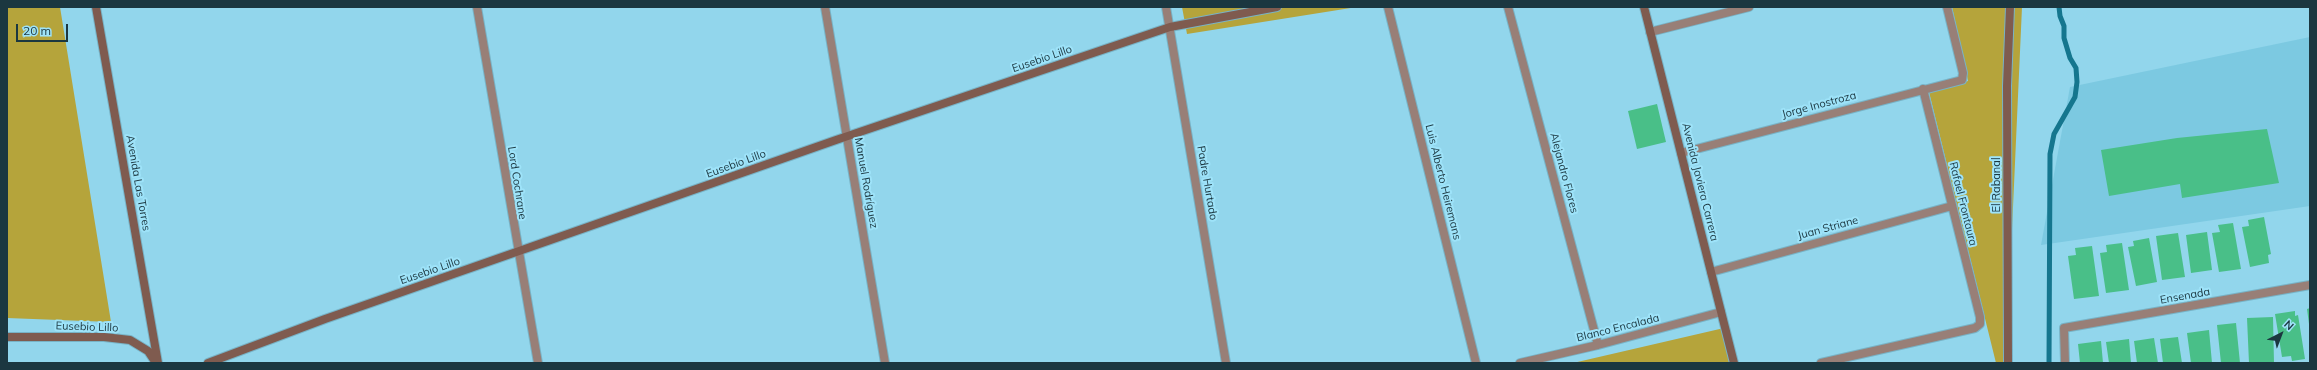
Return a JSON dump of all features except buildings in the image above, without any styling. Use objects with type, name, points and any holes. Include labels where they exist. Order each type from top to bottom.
[{"type":"street","name":"Avenida Las Torres","points":[[96,7],[157,363]]},
{"type":"street","name":"Lord Cochrane","points":[[477,7],[538,363]]},
{"type":"street","name":"Manuel Rodríguez","points":[[825,7],[885,363]]},
{"type":"street","name":"Padre Hurtado","points":[[1166,7],[1226,363]]},
{"type":"street","name":"Eusebio Lillo","points":[[208,363],[325,319],[847,136],[1170,26],[1277,7]]},
{"type":"street","name":"Luis Alberto Heiremans","points":[[1388,7],[1476,363]]},
{"type":"street","name":"Alejandro Flores","points":[[1508,7],[1598,345]]},
{"type":"street","name":"Avenida Javiera Carrera","points":[[1644,7],[1734,363]]},
{"type":"street","points":[[1650,32],[1749,7]]},
{"type":"street","name":"Jorge Inostroza","points":[[1681,153],[1962,80],[1963,73],[1947,7]]},
{"type":"street","name":"El Rabanal","points":[[2008,363],[2007,86],[2010,7]]},
{"type":"street","name":"Rafael Frontaura","points":[[1821,363],[1975,328],[1980,324],[1980,317],[1923,89]]},
{"type":"street","name":"Juan Striane","points":[[1711,272],[1952,206]]},
{"type":"street","name":"Ensenada","points":[[2065,363],[2064,328],[2310,284]]},
{"type":"street","name":"Blanco Encalada","points":[[1520,363],[1598,345],[1721,312]]},
{"type":"street","name":"Eusebio Lillo","points":[[7,337],[104,337],[130,340],[148,351],[157,363]]},
{"type":"shaded area","points":[[7,7],[60,7],[111,322],[7,318]]},
{"type":"shaded area","points":[[1182,7],[1357,7],[1187,34]]},
{"type":"shaded area","points":[[1952,7],[2022,7],[2006,363],[1996,363],[1929,92],[1968,81]]},
{"type":"shaded area","points":[[2310,37],[2310,206],[2041,245],[2070,87]]},
{"type":"shaded area","points":[[1724,328],[1731,363],[1573,363]]},
{"type":"waterway","points":[[2049,363],[2050,154],[2054,134],[2075,97],[2077,82],[2076,68],[2070,58],[2064,38],[2064,26],[2060,16],[2059,7]]}]
